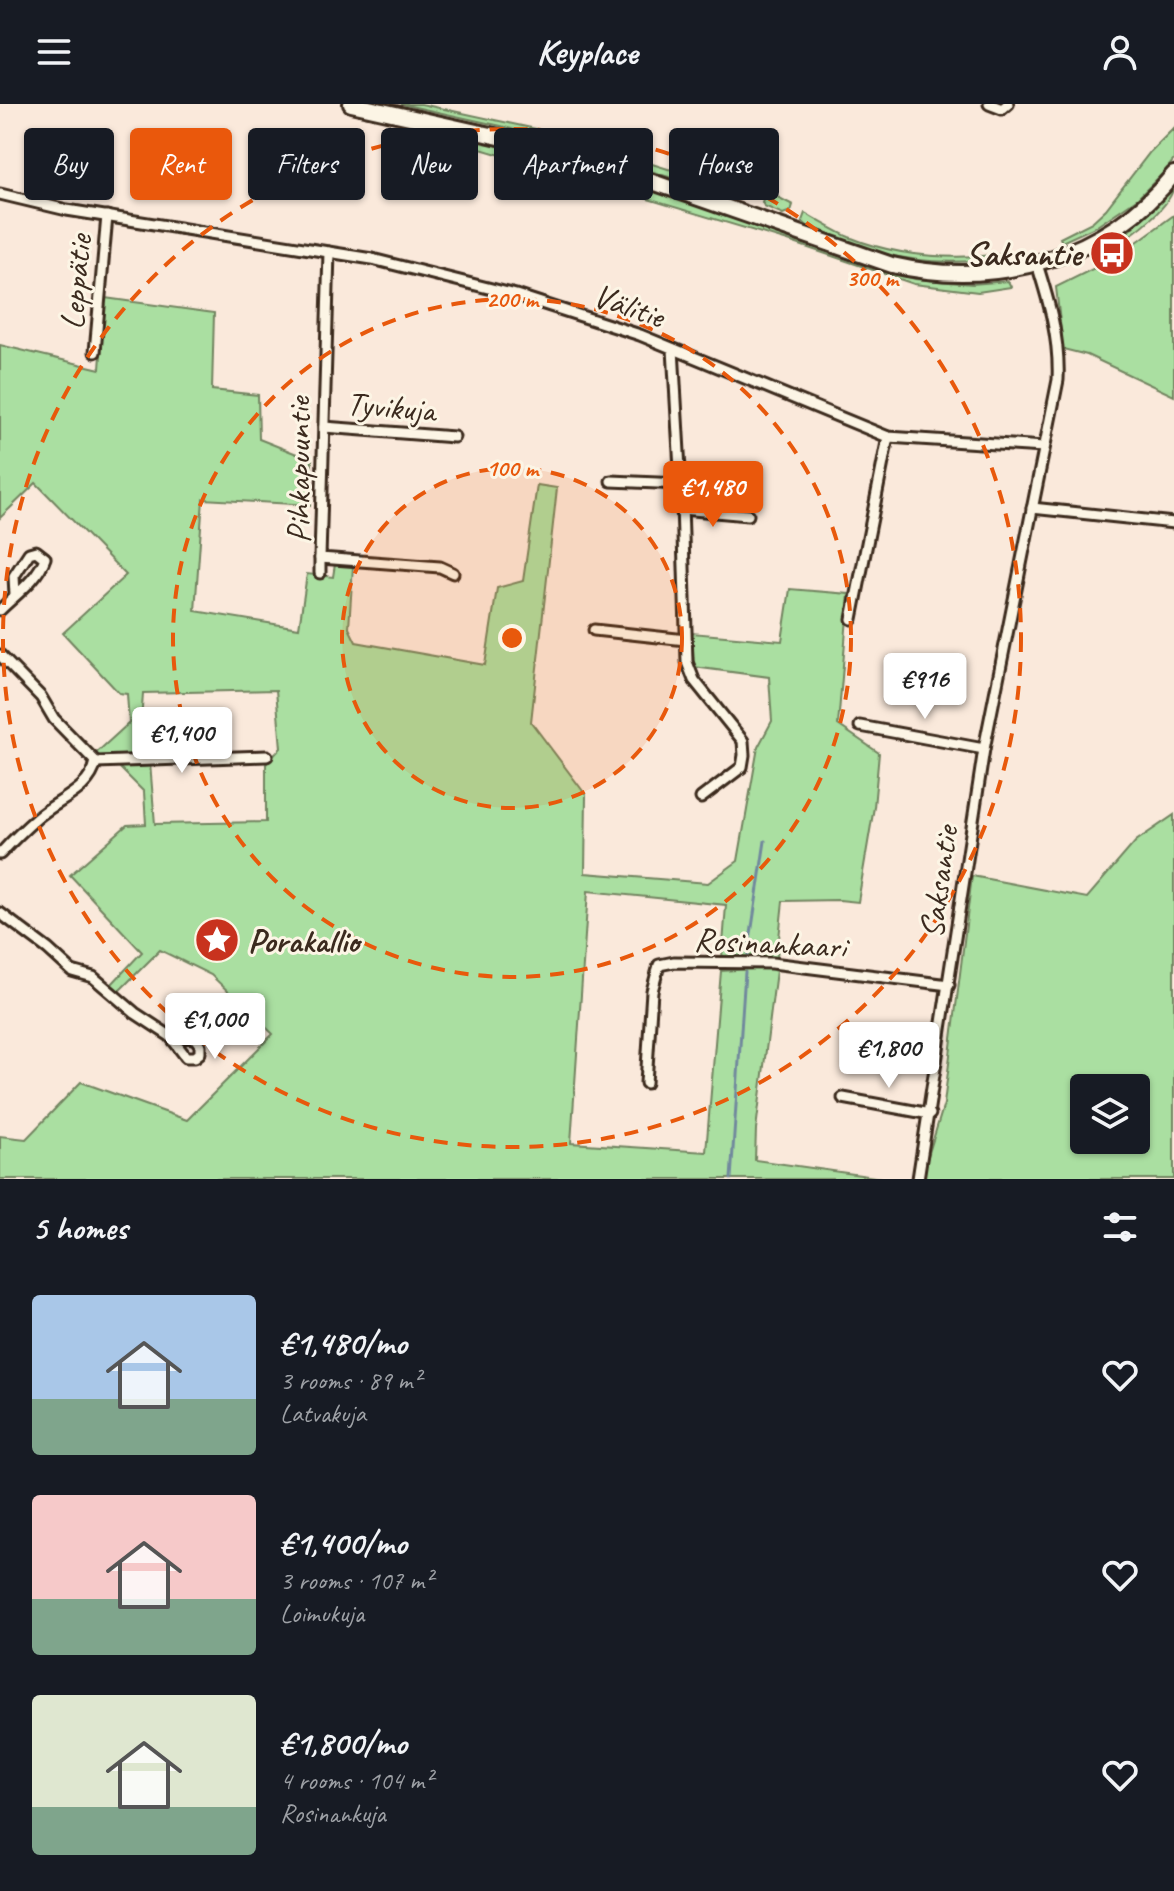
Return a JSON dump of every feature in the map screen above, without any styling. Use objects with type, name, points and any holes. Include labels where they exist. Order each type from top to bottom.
[{"type":"main road","points":[[351,104],[586,159],[892,265],[919,271],[966,274],[1012,270],[1078,249],[1138,212],[1174,174]]},
{"type":"street","points":[[989,104],[1005,106]]},
{"type":"street","name":"Välitie","points":[[0,194],[107,216],[372,259],[516,295],[640,335],[888,437],[1044,447]]},
{"type":"street","name":"Leppätie","points":[[95,352],[107,216]]},
{"type":"street","name":"Pihkapuuntie","points":[[329,252],[320,558],[440,567],[453,573]]},
{"type":"street","name":"Saksantie","points":[[918,1179],[984,749],[1058,380],[1059,355],[1037,264]]},
{"type":"street","points":[[673,349],[687,662],[694,680],[743,741],[744,755],[742,767],[701,798]]},
{"type":"street","name":"Tyvikuja","points":[[324,427],[454,437]]},
{"type":"street","points":[[852,619],[888,437]]},
{"type":"street","points":[[611,481],[681,484]]},
{"type":"street","points":[[1032,508],[1174,523]]},
{"type":"street","points":[[682,509],[748,515]]},
{"type":"street","points":[[0,610],[15,595],[41,569],[45,558],[36,551],[29,553],[14,576],[15,595]]},
{"type":"street","points":[[320,558],[320,573]]},
{"type":"street","points":[[594,630],[686,640]]},
{"type":"street","points":[[0,655],[41,697],[54,719],[96,762],[267,756]]},
{"type":"street","points":[[860,726],[984,749]]},
{"type":"street","points":[[0,854],[39,815],[69,798],[94,772],[96,762]]},
{"type":"street","points":[[0,913],[72,971],[93,977],[135,1013],[170,1036]]},
{"type":"street","name":"Rosinankaari","points":[[646,1083],[652,991],[659,965],[674,962],[772,963],[949,985]]},
{"type":"street","points":[[843,1098],[930,1114]]},
{"type":"green space","points":[[401,104],[421,104],[532,128],[501,126]]},
{"type":"green space","points":[[1174,128],[1174,160],[1165,171],[1138,198],[1097,226],[1062,242],[1060,238],[1092,222],[1106,209],[1150,152]]},
{"type":"green space","points":[[478,137],[494,141],[494,153],[478,148]]},
{"type":"green space","points":[[653,164],[669,169],[669,177],[653,172]]},
{"type":"green space","points":[[1174,185],[1160,210],[1142,227],[1116,244]]},
{"type":"green space","points":[[653,189],[669,195],[669,200],[683,200],[865,265],[915,279],[972,284],[1008,281],[1011,287],[978,292],[914,284],[788,241],[651,200]]},
{"type":"green space","points":[[779,198],[793,205],[791,211],[783,214],[764,206],[762,202]]},
{"type":"green space","points":[[805,213],[849,237],[887,249],[945,257],[1004,254],[1005,258],[945,262],[885,254],[807,226],[802,221]]},
{"type":"green space","points":[[1174,215],[1174,396],[1087,355],[1063,349],[1056,287],[1115,258]]},
{"type":"green space","points":[[105,298],[214,313],[212,390],[258,395],[259,439],[312,460],[310,505],[203,499],[195,611],[299,628],[307,574],[333,577],[335,564],[353,566],[349,628],[356,642],[485,665],[497,588],[523,581],[537,485],[557,488],[531,722],[586,795],[585,873],[708,883],[738,861],[758,747],[772,721],[769,677],[694,667],[692,633],[782,641],[790,589],[849,594],[838,725],[879,753],[874,807],[858,902],[783,901],[777,957],[722,958],[726,905],[588,891],[571,1143],[706,1152],[721,971],[767,968],[776,971],[756,1129],[755,1160],[889,1179],[0,1179],[0,1136],[26,1139],[81,1082],[187,1120],[273,1034],[211,975],[160,950],[117,993],[110,986],[142,952],[70,875],[127,825],[146,824],[144,792],[117,765],[150,763],[155,824],[266,822],[266,764],[281,748],[276,690],[143,693],[139,756],[98,759],[94,755],[129,723],[127,694],[119,693],[63,633],[126,575],[36,483],[0,518],[0,345],[100,369]]},
{"type":"green space","points":[[1174,815],[1174,1179],[921,1179],[944,1104],[972,876],[1087,898],[1136,841]]},
{"type":"waterway","points":[[748,954],[765,841]]},
{"type":"waterway","points":[[731,1179],[745,972]]},
{"type":"place","name":"Saksantie","points":[[1112,253]]},
{"type":"place","name":"Porakallio","points":[[217,940]]}]
